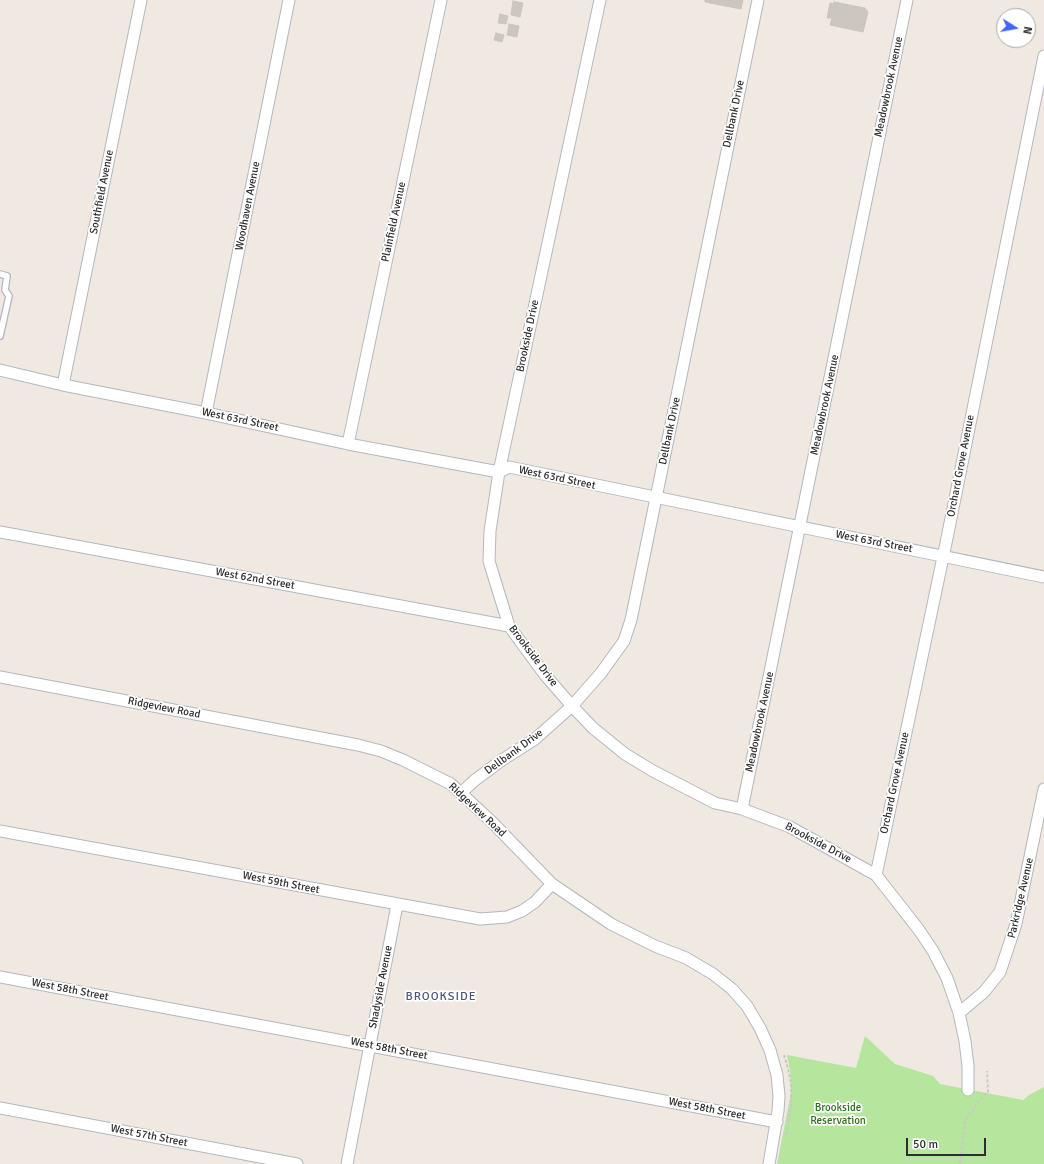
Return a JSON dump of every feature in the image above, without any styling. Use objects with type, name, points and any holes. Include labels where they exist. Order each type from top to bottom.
[{"type":"street","name":"Southfield Avenue","points":[[63,385],[141,0]]},
{"type":"street","name":"Woodhaven Avenue","points":[[206,413],[290,0]]},
{"type":"street","name":"Plainfield Avenue","points":[[348,444],[441,0]]},
{"type":"street","name":"Brookside Drive","points":[[600,0],[499,472],[490,531],[489,561],[509,626],[545,675],[572,706],[593,728],[626,754],[653,772],[714,802],[742,809],[790,827],[876,875],[919,930],[933,951],[947,978],[959,1013],[966,1041],[968,1090]]},
{"type":"street","name":"Dellbank Drive","points":[[461,793],[475,780],[502,760],[535,739],[572,706],[614,657],[624,641],[631,620],[758,0]]},
{"type":"street","name":"Meadowbrook Avenue","points":[[742,809],[907,0]]},
{"type":"street","name":"Orchard Grove Avenue","points":[[876,875],[943,556],[1044,56]]},
{"type":"street","name":"West 63rd Street","points":[[0,370],[63,385],[206,413],[348,444],[499,472],[508,467],[799,528],[1044,577]]},
{"type":"street","name":"West 62nd Street","points":[[0,532],[509,626]]},
{"type":"street","name":"Ridgeview Road","points":[[0,677],[369,748],[403,760],[451,784],[552,884],[612,924],[655,946],[686,958],[712,974],[732,989],[750,1012],[760,1028],[770,1050],[777,1075],[779,1096],[777,1122],[769,1164]]},
{"type":"street","name":"Parkridge Avenue","points":[[959,1013],[984,992],[1000,972],[1016,924],[1044,789]]},
{"type":"street","name":"West 59th Street","points":[[0,831],[480,919],[507,918],[522,911],[535,902],[552,884]]},
{"type":"street","name":"Shadyside Avenue","points":[[347,1164],[397,905]]},
{"type":"street","name":"West 58th Street","points":[[0,977],[777,1122]]},
{"type":"street","name":"West 57th Street","points":[[0,1108],[297,1164]]},
{"type":"lane","points":[[0,274],[7,276],[6,290],[9,296],[0,336]]},
{"type":"path","points":[[960,1164],[965,1121],[988,1092],[988,1071]]},
{"type":"green space","name":"Brookside Reservation","points":[[865,1036],[895,1064],[933,1076],[940,1084],[1023,1100],[1044,1087],[1044,1164],[777,1164],[791,1093],[790,1071],[787,1055],[856,1068]]},
{"type":"building","points":[[705,0],[743,0],[741,9],[705,2]]},
{"type":"building","points":[[513,1],[523,3],[520,17],[511,15]]},
{"type":"building","points":[[834,2],[865,8],[868,12],[863,32],[830,25],[832,18],[827,18],[830,3],[834,4]]},
{"type":"building","points":[[500,14],[508,16],[506,24],[498,23]]},
{"type":"building","points":[[509,24],[519,26],[517,37],[507,35]]},
{"type":"building","points":[[496,33],[504,35],[502,42],[494,40]]},
{"type":"district","name":"BROOKSIDE","points":[[441,997]]}]
